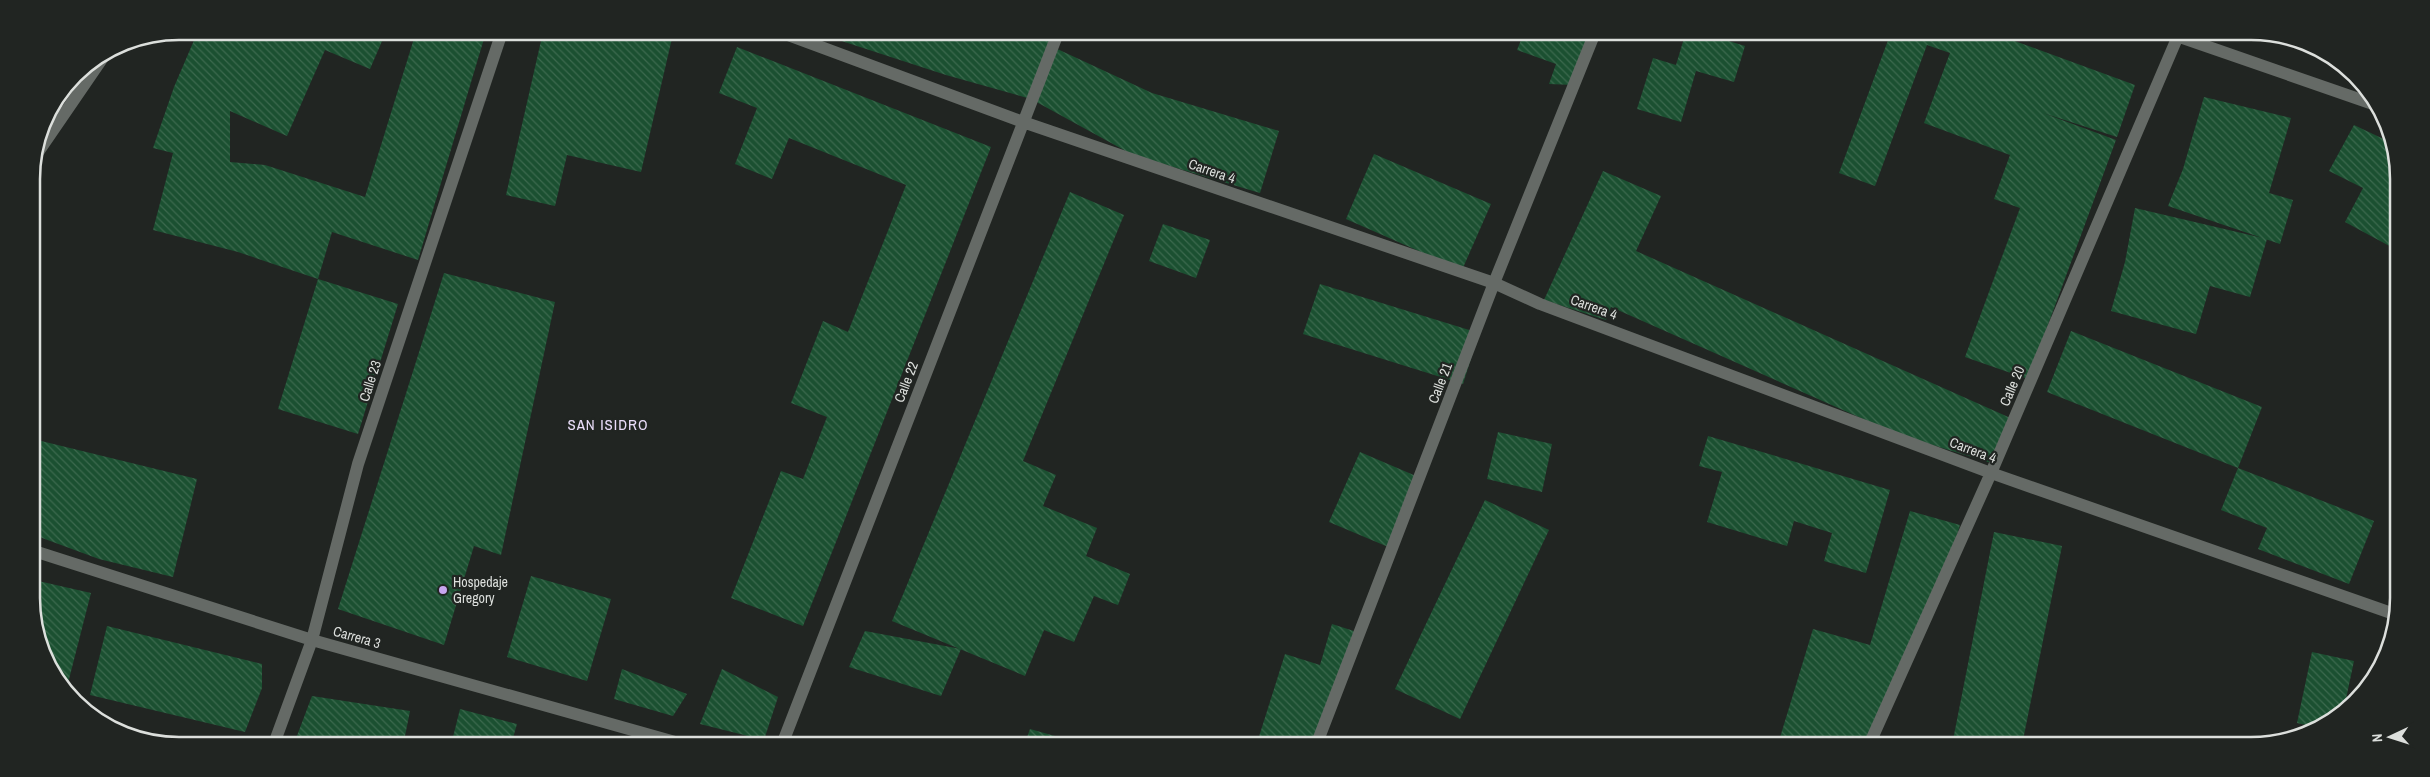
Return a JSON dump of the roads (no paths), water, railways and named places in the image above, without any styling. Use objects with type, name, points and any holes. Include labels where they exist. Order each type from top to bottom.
[{"type":"street","name":"Calle 23","points":[[276,737],[312,640],[358,464],[499,40]]},
{"type":"street","name":"Carrera 4","points":[[802,40],[1023,122],[1494,283],[1540,304],[1991,473],[2389,612]]},
{"type":"street","name":"Calle 22","points":[[785,737],[1055,40]]},
{"type":"street","name":"Calle 21","points":[[1319,737],[1494,283],[1592,40]]},
{"type":"street","name":"Calle 20","points":[[1872,737],[1991,473],[2176,40]]},
{"type":"street","points":[[2189,40],[2365,101]]},
{"type":"street","points":[[46,141],[97,68]]},
{"type":"street","name":"Carrera 3","points":[[40,553],[312,640],[658,737]]},
{"type":"place","name":"Hospedaje Gregory","points":[[443,590]]},
{"type":"district","name":"SAN ISIDRO","points":[[608,425]]}]
